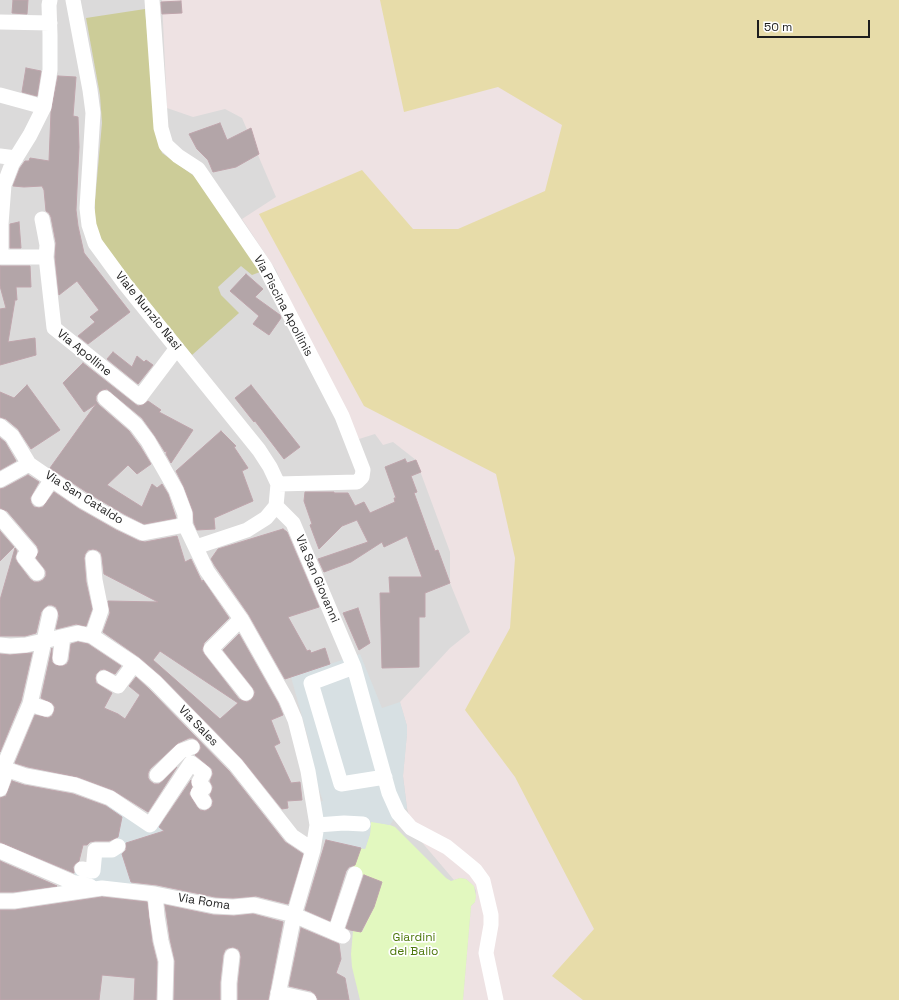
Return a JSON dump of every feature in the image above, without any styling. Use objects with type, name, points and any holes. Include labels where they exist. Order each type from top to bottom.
[{"type":"street","points":[[42,219],[46,245],[46,257],[0,257],[2,185],[44,107],[50,70],[50,0]]},
{"type":"street","name":"Viale Nunzio Nasi","points":[[73,0],[93,113],[87,208],[89,226],[95,243],[125,284],[259,450],[270,467],[278,484]]},
{"type":"street","name":"Via Piscina Apollinis","points":[[152,0],[161,128],[166,145],[178,156],[198,169],[265,268],[342,416],[363,470],[362,477],[357,482],[278,484]]},
{"type":"street","points":[[0,22],[50,23]]},
{"type":"street","points":[[0,95],[44,107]]},
{"type":"street","points":[[0,156],[16,158]]},
{"type":"street","name":"Via Apolline","points":[[46,257],[54,328],[140,397],[177,348]]},
{"type":"street","points":[[105,398],[136,425],[148,440],[176,490],[185,514],[185,525],[207,571],[241,619],[286,699],[295,720],[308,771],[317,825],[313,850],[294,915],[277,997],[309,1000]]},
{"type":"street","name":"Via San Cataldo","points":[[0,426],[12,436],[29,464],[82,501],[143,533],[185,525]]},
{"type":"street","points":[[0,480],[29,464]]},
{"type":"street","points":[[39,499],[52,479]]},
{"type":"street","points":[[196,547],[247,530],[266,518],[276,506],[278,484]]},
{"type":"street","name":"Via San Giovanni","points":[[276,506],[293,523],[352,662],[384,777],[398,813],[411,828],[447,847],[464,860],[475,870],[483,881],[491,915],[491,925],[486,953],[496,1000]]},
{"type":"street","points":[[0,517],[30,552],[24,557],[37,573]]},
{"type":"street","points":[[92,636],[101,610],[95,580],[94,558]]},
{"type":"street","points":[[0,789],[3,768],[30,704],[50,614]]},
{"type":"street","points":[[241,619],[211,649],[246,693]]},
{"type":"street","name":"Via Sales","points":[[0,645],[26,645],[78,633],[92,636],[134,664],[155,682],[236,764],[292,836],[313,850]]},
{"type":"street","points":[[60,658],[63,637]]},
{"type":"street","points":[[352,662],[311,682],[341,784],[384,777]]},
{"type":"street","points":[[104,678],[118,686],[134,664]]},
{"type":"street","points":[[30,704],[46,709]]},
{"type":"street","points":[[157,775],[181,751],[192,747],[205,732]]},
{"type":"street","points":[[3,768],[26,776],[75,785],[110,798],[150,825],[191,762],[192,747]]},
{"type":"street","points":[[191,762],[204,773],[199,782],[204,788],[198,793],[204,802]]},
{"type":"street","points":[[317,825],[344,823],[363,824]]},
{"type":"street","points":[[82,869],[93,871],[95,850],[112,850],[118,846]]},
{"type":"street","points":[[0,851],[72,882],[102,888]]},
{"type":"street","name":"Via Roma","points":[[102,888],[155,894],[214,906],[233,907],[254,905],[294,915],[339,935],[356,874]]},
{"type":"street","points":[[0,901],[14,901],[102,888]]},
{"type":"street","points":[[155,894],[156,916],[166,961],[165,1000]]},
{"type":"street","points":[[229,1000],[228,983],[232,956]]},
{"type":"shaded area","points":[[0,0],[162,0],[167,108],[193,117],[225,109],[242,118],[276,197],[242,219],[276,270],[307,338],[359,439],[375,434],[383,445],[393,442],[416,460],[450,552],[450,583],[470,632],[450,648],[400,702],[407,726],[403,776],[407,808],[414,833],[454,880],[460,878],[466,879],[474,886],[476,891],[475,902],[471,906],[463,1000],[0,1000]]},
{"type":"shaded area","points":[[380,0],[899,0],[899,1000],[583,1000],[552,976],[594,929],[515,777],[465,710],[510,628],[515,558],[496,474],[364,406],[259,214],[362,170],[413,229],[458,229],[545,191],[562,125],[498,87],[404,112]]},
{"type":"shaded area","points":[[360,654],[382,708],[400,702],[407,726],[403,776],[407,808],[398,813],[390,825],[371,822],[370,834],[365,849],[315,838],[313,803],[323,801],[318,787],[308,738],[291,677]]},
{"type":"shaded area","points":[[110,795],[150,821],[166,797],[170,809],[161,812],[165,830],[119,846],[132,884],[131,896],[91,896],[60,891],[63,873],[74,877],[77,865],[88,866],[117,845],[121,817],[105,819]]},
{"type":"green space","points":[[145,9],[157,137],[162,153],[197,178],[260,272],[252,275],[241,266],[218,287],[221,295],[239,313],[192,355],[133,283],[103,242],[98,233],[95,220],[95,201],[102,123],[100,95],[86,18]]},
{"type":"green space","name":"Giardini del Balio","points":[[371,821],[395,827],[446,878],[451,881],[460,878],[466,879],[474,886],[476,896],[475,902],[471,906],[463,1000],[360,1000],[352,967],[351,954],[353,931],[362,932],[374,907],[382,882],[352,871],[361,848],[365,849],[370,834]]},
{"type":"building","points":[[13,0],[28,0],[27,14],[12,13]]},
{"type":"building","points":[[181,1],[182,13],[162,14],[161,2]]},
{"type":"building","points":[[26,68],[41,71],[37,96],[22,92]]},
{"type":"building","points":[[58,76],[76,77],[73,116],[78,117],[79,147],[76,210],[84,253],[130,312],[88,344],[78,336],[95,322],[90,317],[99,310],[77,281],[59,295],[55,257],[56,243],[51,217],[46,211],[44,190],[42,186],[13,186],[20,168],[25,161],[29,161],[30,158],[49,161],[51,112]]},
{"type":"building","points":[[220,123],[227,140],[251,128],[259,154],[236,167],[213,172],[208,160],[197,149],[189,134]]},
{"type":"building","points":[[19,222],[21,248],[10,248],[10,224]]},
{"type":"building","points":[[0,266],[30,266],[31,287],[16,287],[17,300],[15,300],[8,342],[35,338],[36,355],[0,365],[0,309],[6,308],[0,286]]},
{"type":"building","points":[[246,274],[263,289],[255,297],[280,315],[281,318],[269,335],[253,324],[259,316],[230,291]]},
{"type":"building","points":[[113,352],[132,367],[137,356],[144,362],[146,360],[153,365],[138,384],[107,359]]},
{"type":"building","points":[[83,363],[138,406],[143,405],[148,401],[161,410],[159,412],[193,430],[171,463],[166,454],[167,451],[165,452],[142,418],[107,389],[102,390],[96,396],[96,401],[99,405],[129,431],[151,464],[137,474],[128,465],[107,485],[142,507],[152,484],[157,488],[162,484],[168,494],[176,518],[144,524],[88,493],[50,468],[96,404],[84,412],[63,383]]},
{"type":"building","points":[[27,385],[60,430],[31,449],[18,429],[6,419],[0,417],[0,392],[14,398]]},
{"type":"building","points":[[251,385],[300,447],[284,459],[235,398]]},
{"type":"building","points":[[221,431],[236,446],[234,447],[248,468],[242,471],[253,501],[214,518],[215,529],[197,530],[194,523],[193,511],[176,471]]},
{"type":"building","points":[[0,438],[5,442],[16,461],[0,470]]},
{"type":"building","points":[[405,459],[407,463],[416,460],[421,472],[411,476],[417,492],[414,493],[435,551],[438,550],[450,583],[425,593],[425,617],[419,617],[419,667],[382,668],[380,593],[390,593],[389,577],[422,577],[407,536],[384,547],[382,542],[351,562],[324,572],[318,559],[368,542],[357,520],[342,526],[319,549],[310,525],[312,524],[304,501],[305,492],[348,493],[355,506],[364,502],[370,513],[395,502],[394,498],[396,498],[385,467]]},
{"type":"building","points":[[28,475],[39,482],[30,498],[34,507],[43,507],[54,492],[79,509],[139,541],[145,542],[177,536],[185,562],[191,559],[202,582],[203,580],[229,618],[204,643],[202,650],[239,699],[247,702],[251,700],[255,692],[223,650],[239,634],[278,703],[283,715],[271,720],[280,743],[274,746],[291,783],[300,782],[302,800],[287,801],[288,808],[282,809],[242,759],[161,676],[139,657],[103,632],[110,613],[108,601],[158,602],[104,574],[101,553],[97,550],[88,550],[84,558],[86,582],[92,609],[86,626],[76,624],[56,629],[59,616],[58,611],[56,607],[48,605],[41,612],[36,633],[25,636],[0,636],[0,600],[15,548],[17,551],[15,558],[30,579],[34,582],[39,582],[46,576],[46,571],[36,558],[39,551],[37,546],[7,511],[0,508],[0,489]],"holes":[[[160,651],[238,703],[220,719],[153,660]]]},
{"type":"building","points":[[283,529],[287,532],[319,607],[288,617],[307,651],[310,650],[311,653],[325,648],[330,664],[285,679],[249,615],[211,559],[218,549]]},
{"type":"building","points":[[0,531],[14,547],[0,561]]},
{"type":"building","points":[[358,608],[370,643],[359,650],[343,613]]},
{"type":"building","points":[[78,642],[88,644],[121,666],[115,674],[104,669],[100,670],[96,674],[96,683],[112,693],[104,708],[125,719],[140,695],[129,686],[136,677],[229,771],[285,842],[303,854],[288,904],[256,896],[233,898],[215,897],[157,885],[131,882],[122,854],[126,850],[126,843],[164,831],[159,827],[191,780],[192,787],[189,794],[197,807],[200,810],[205,811],[212,806],[213,801],[210,795],[213,787],[210,781],[213,774],[212,769],[195,755],[201,748],[197,740],[189,738],[178,743],[150,769],[148,778],[154,784],[159,784],[177,767],[148,812],[113,790],[78,777],[15,763],[35,715],[48,718],[52,716],[54,712],[55,707],[52,703],[41,698],[52,648],[52,662],[55,665],[63,666],[67,664],[69,660],[71,644]]},
{"type":"building","points":[[32,653],[21,701],[0,752],[0,654],[10,655]]},
{"type":"building","points":[[12,781],[24,785],[73,794],[106,806],[122,817],[118,837],[109,841],[95,841],[90,842],[87,845],[83,845],[79,861],[73,867],[74,873],[0,842],[0,798],[6,796]]},
{"type":"building","points":[[326,840],[361,848],[355,865],[349,867],[346,871],[330,921],[305,910]]},
{"type":"building","points":[[0,861],[57,886],[13,892],[0,892]]},
{"type":"building","points":[[364,875],[382,882],[374,907],[361,932],[346,928]]},
{"type":"building","points":[[102,897],[147,902],[152,942],[157,962],[156,1000],[134,1000],[135,978],[102,975],[99,1000],[0,1000],[0,910],[15,910]]},
{"type":"building","points":[[165,905],[213,915],[234,916],[253,914],[283,922],[268,1000],[238,1000],[241,957],[238,949],[233,947],[225,950],[223,955],[220,1000],[174,1000],[175,961]]},
{"type":"building","points":[[301,928],[339,944],[341,959],[336,973],[345,978],[349,1000],[318,1000],[315,994],[311,991],[289,986]]}]
